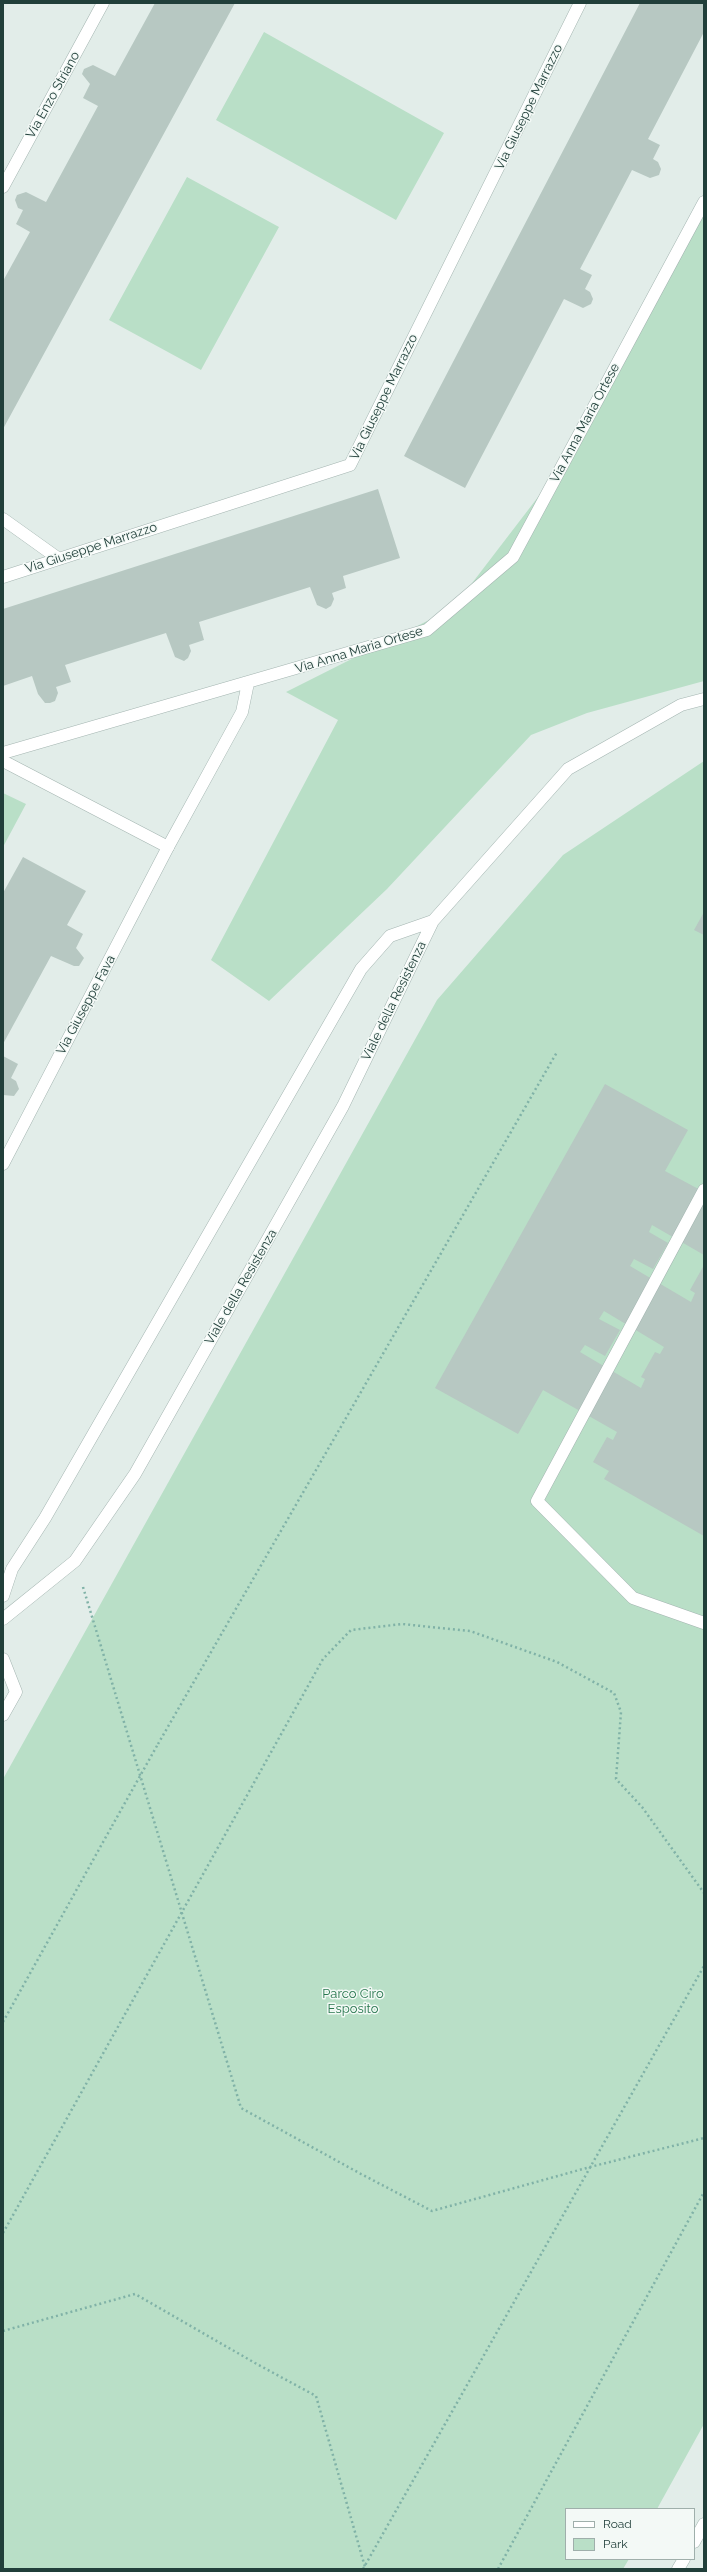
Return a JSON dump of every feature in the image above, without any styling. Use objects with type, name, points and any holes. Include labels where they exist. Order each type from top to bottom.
[{"type":"street","name":"Via Enzo Striano","points":[[3,186],[103,3]]},
{"type":"street","name":"Via Giuseppe Marrazzo","points":[[3,577],[350,465],[580,3]]},
{"type":"street","name":"Via Anna Maria Ortese","points":[[3,753],[427,630],[513,557],[704,202]]},
{"type":"street","points":[[3,519],[59,559]]},
{"type":"street","name":"Via Giuseppe Fava","points":[[3,1164],[168,846],[242,712],[248,683]]},
{"type":"street","name":"Viale della Resistenza","points":[[3,1619],[75,1561],[135,1474],[343,1106],[433,921],[568,769],[681,705],[704,699]]},
{"type":"street","points":[[3,761],[168,846]]},
{"type":"street","name":"Viale della Resistenza","points":[[3,1596],[12,1569],[45,1518],[361,969],[390,936],[433,921]]},
{"type":"street","points":[[704,1190],[537,1500],[632,1598],[704,1623]]},
{"type":"street","points":[[3,1659],[16,1692],[3,1715]]},
{"type":"street","points":[[695,2540],[704,2524]]},
{"type":"street","points":[[678,2569],[683,2560]]},
{"type":"path","points":[[3,2022],[158,1744],[557,1052]]},
{"type":"path","points":[[75,1561],[240,2108],[347,2167],[432,2211],[590,2167],[704,2138]]},
{"type":"path","points":[[3,2233],[182,1912],[231,1819],[323,1659],[351,1630],[402,1624],[470,1631],[557,1662],[614,1693],[621,1712],[616,1779],[642,1807],[704,1893]]},
{"type":"path","points":[[364,2568],[704,1966]]},
{"type":"path","points":[[498,2569],[704,2192]]},
{"type":"path","points":[[3,2331],[135,2294],[316,2396],[364,2568]]},
{"type":"green space","points":[[264,32],[444,133],[396,220],[216,120]]},
{"type":"green space","points":[[187,177],[279,227],[201,370],[109,320]]},
{"type":"green space","points":[[704,202],[704,681],[587,713],[531,735],[387,889],[269,1001],[211,960],[338,720],[286,692],[453,608],[561,467]]},
{"type":"green space","name":"Parco Ciro Esposito","points":[[704,761],[704,2424],[658,2508],[565,2508],[565,2560],[628,2560],[623,2569],[3,2569],[3,1779],[437,1000],[563,855]]},
{"type":"green space","points":[[3,793],[26,804],[3,847]]},
{"type":"building","points":[[155,3],[235,3],[3,429],[3,281],[30,232],[16,224],[23,210],[18,208],[15,200],[17,195],[26,192],[46,202],[98,106],[83,98],[90,84],[82,74],[84,69],[93,65],[115,76]]},
{"type":"building","points":[[640,3],[704,3],[704,32],[648,139],[660,145],[653,159],[658,162],[661,169],[659,175],[650,178],[632,170],[580,269],[592,275],[585,289],[590,292],[593,299],[591,304],[583,308],[564,299],[465,488],[404,456]]},
{"type":"building","points":[[378,489],[400,558],[343,576],[346,588],[332,593],[334,599],[331,606],[326,609],[317,605],[310,587],[199,622],[204,640],[189,645],[191,651],[188,658],[184,661],[175,657],[166,633],[65,665],[71,682],[56,687],[58,693],[55,701],[50,703],[45,703],[38,694],[32,676],[3,686],[3,609]]},
{"type":"building","points":[[23,857],[86,891],[67,925],[83,934],[76,948],[84,958],[79,966],[74,966],[51,956],[3,1044],[3,893]]},
{"type":"building","points":[[704,912],[704,935],[694,930]]},
{"type":"building","points":[[3,1056],[18,1064],[11,1078],[16,1081],[19,1089],[14,1096],[3,1095]]},
{"type":"building","points":[[605,1084],[688,1130],[665,1171],[704,1192],[704,1255],[652,1225],[649,1232],[668,1243],[653,1269],[634,1259],[630,1266],[691,1302],[695,1293],[690,1290],[704,1265],[704,1536],[604,1479],[609,1471],[593,1462],[607,1437],[613,1440],[617,1432],[543,1390],[518,1434],[435,1388]],"holes":[[[604,1311],[664,1347],[660,1354],[655,1352],[641,1377],[645,1379],[641,1388],[580,1352],[585,1345],[605,1356],[620,1330],[599,1319]]]}]
